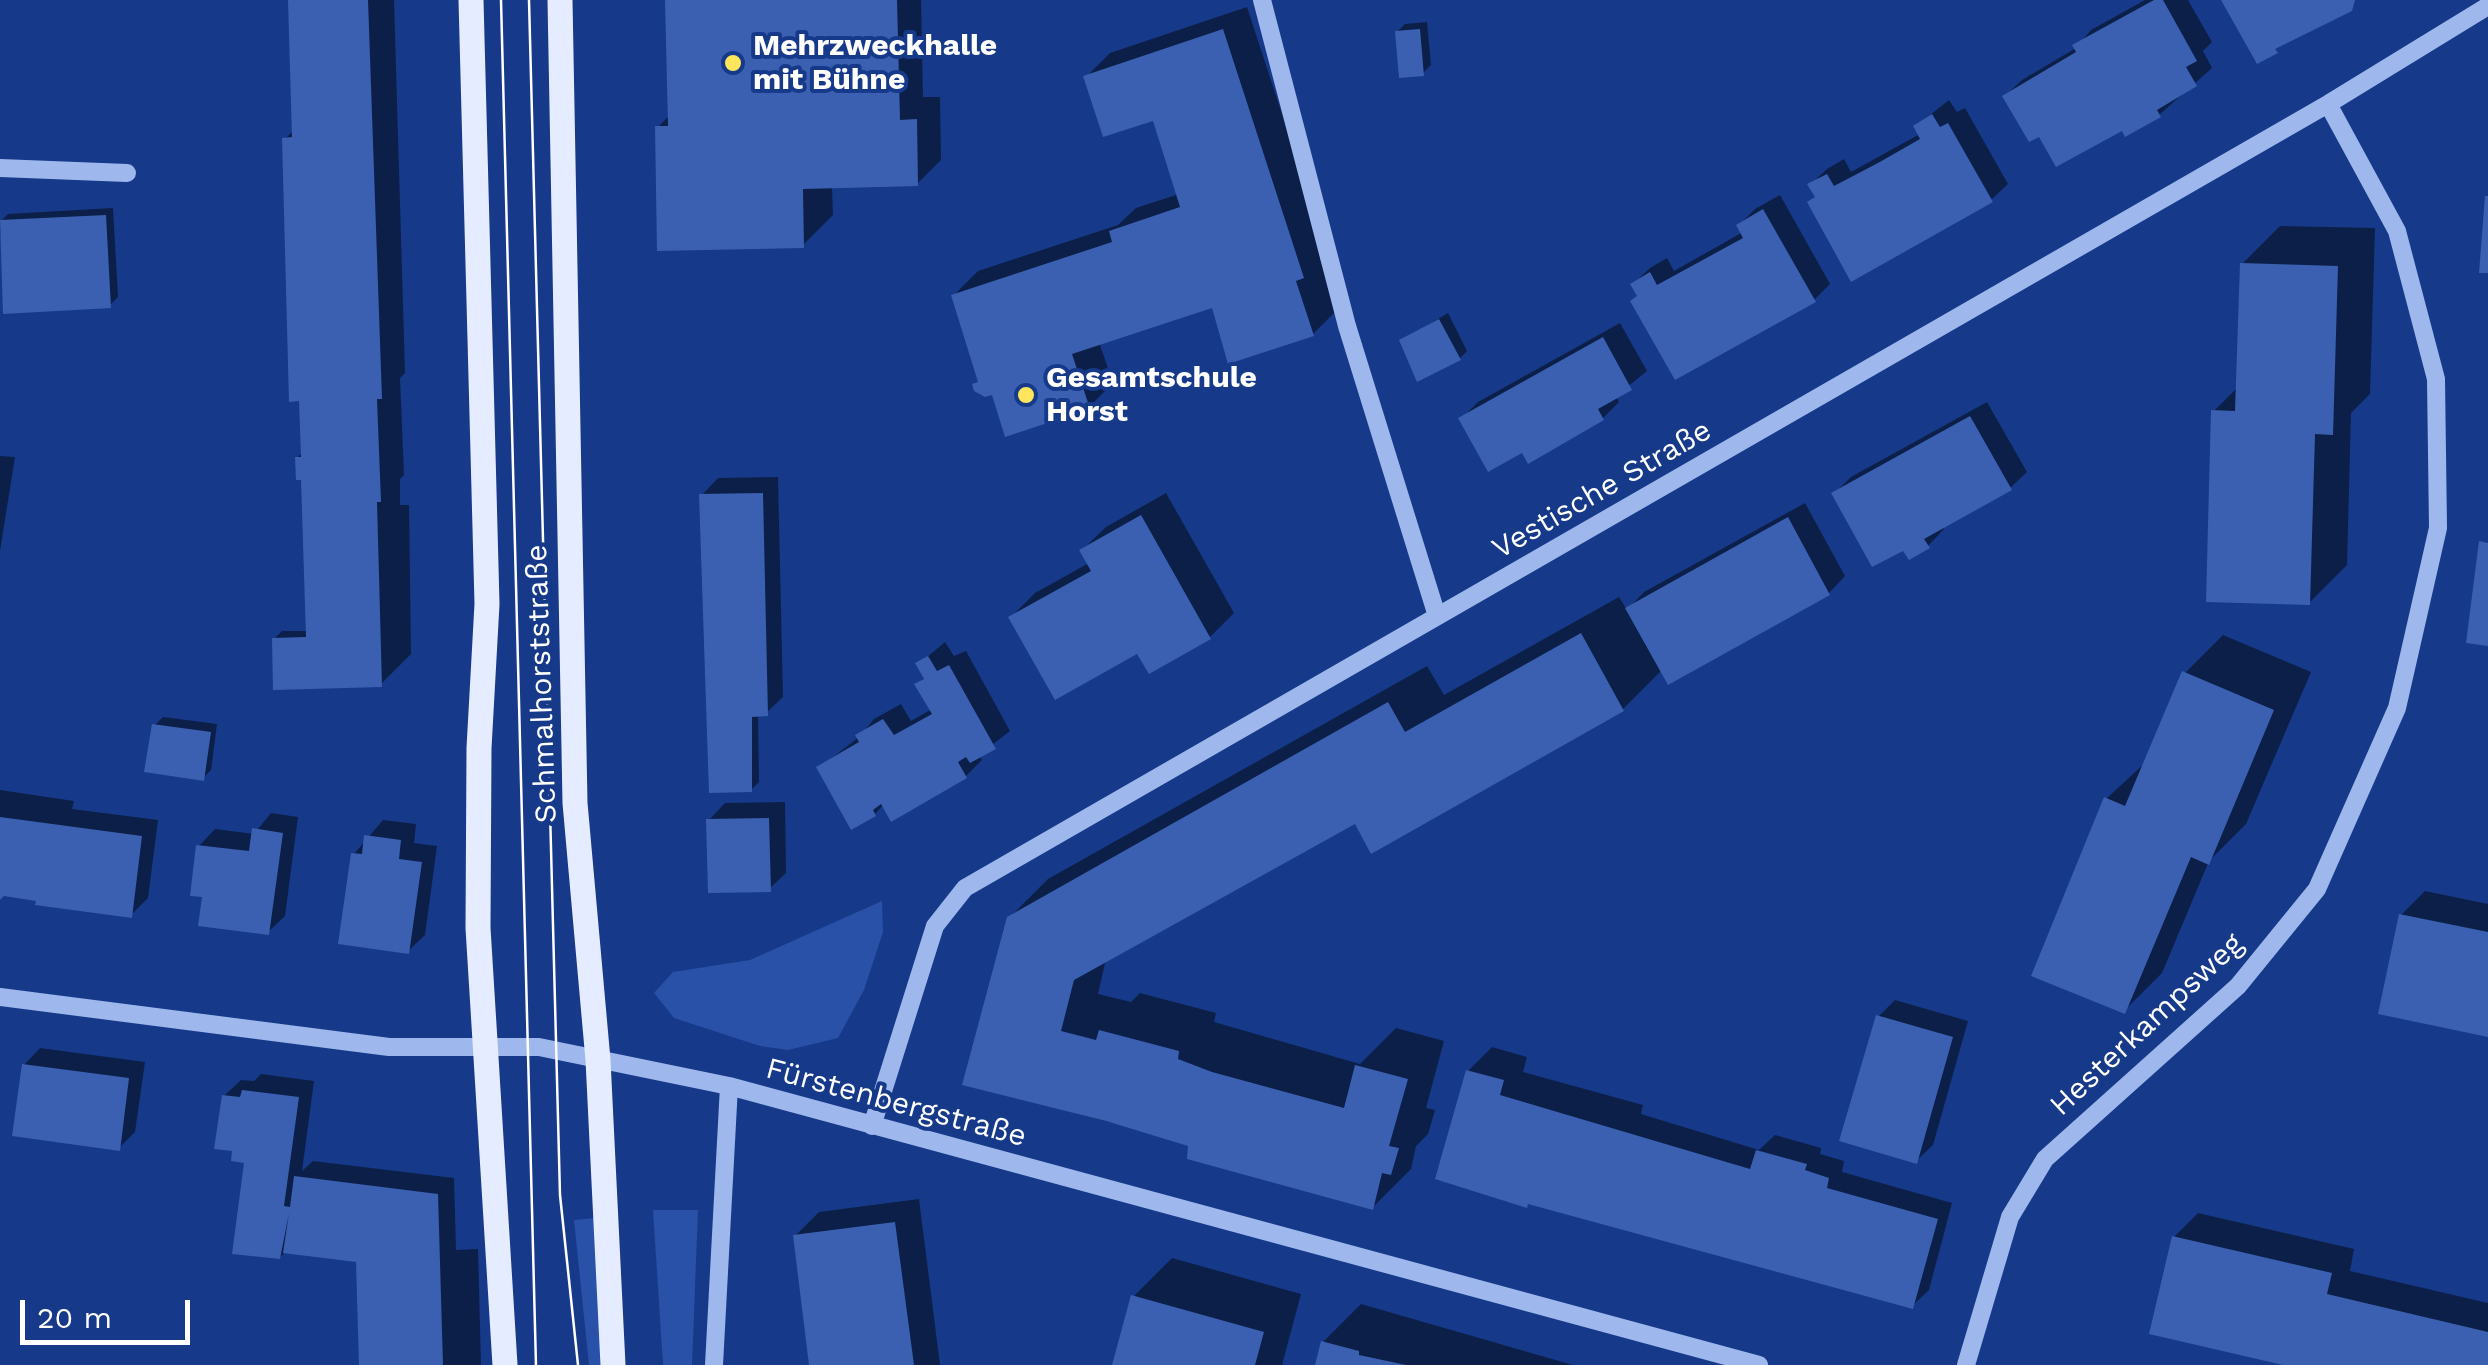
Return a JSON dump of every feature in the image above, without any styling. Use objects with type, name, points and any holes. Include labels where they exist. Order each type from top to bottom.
[{"type":"main road","name":"Schmalhorststraße","points":[[471,0],[487,604],[479,748],[478,928],[505,1365]]},
{"type":"main road","name":"Schmalhorststraße","points":[[560,0],[575,804],[598,1060],[614,1365]]},
{"type":"street","points":[[1262,0],[1347,326],[1437,616]]},
{"type":"street","name":"Vestische Straße","points":[[872,1126],[934,926],[964,888],[2328,104],[2488,6]]},
{"type":"street","name":"Hesterkampsweg","points":[[1966,1365],[2010,1217],[2045,1158],[2238,986],[2317,889],[2397,708],[2438,528],[2436,378],[2397,231],[2328,104]]},
{"type":"street","points":[[0,168],[126,174]]},
{"type":"street","name":"Fürstenbergstraße","points":[[0,997],[390,1047],[538,1047],[729,1086],[1759,1365]]},
{"type":"street","points":[[714,1365],[729,1086]]},
{"type":"shaded area","points":[[882,901],[883,932],[864,990],[838,1038],[788,1050],[760,1046],[674,1018],[654,993],[673,972],[750,960]]},
{"type":"shaded area","points":[[653,1210],[698,1210],[692,1365],[663,1365]]},
{"type":"shaded area","points":[[594,1218],[602,1365],[589,1365],[574,1220]]},
{"type":"building","points":[[288,0],[368,0],[382,399],[377,399],[381,502],[377,502],[382,687],[273,690],[272,638],[306,637],[301,480],[296,480],[295,457],[301,457],[299,401],[289,402],[282,138],[292,137]]},
{"type":"building","name":"Mehrzweckhalle mit Bühne","points":[[665,0],[897,0],[900,120],[917,119],[918,186],[803,189],[804,248],[657,251],[655,126],[668,126]]},
{"type":"building","points":[[2154,0],[2163,0],[2197,61],[2186,67],[2197,86],[2157,110],[2161,117],[2125,137],[2122,131],[2056,167],[2039,137],[2029,142],[2002,96],[2076,52],[2072,45]]},
{"type":"building","points":[[2221,0],[2355,0],[2352,11],[2275,49],[2278,53],[2257,64]]},
{"type":"building","points":[[1223,29],[1304,278],[1296,281],[1314,336],[1228,364],[1212,308],[1072,354],[1090,409],[1005,437],[992,395],[985,397],[974,391],[972,384],[978,382],[951,295],[1112,242],[1109,231],[1180,207],[1153,121],[1103,137],[1083,76]]},
{"type":"building","points":[[1420,29],[1424,76],[1399,78],[1395,31]]},
{"type":"building","points":[[1932,114],[1940,127],[1948,123],[1993,202],[1851,282],[1807,202],[1815,197],[1807,184],[1827,174],[1834,186],[1878,163],[1920,139],[1913,126]]},
{"type":"building","points":[[2485,196],[2488,273],[2479,273]]},
{"type":"building","points":[[1763,209],[1816,302],[1675,380],[1630,301],[1637,296],[1630,284],[1650,272],[1657,285],[1743,238],[1736,225]]},
{"type":"building","points":[[106,215],[111,308],[3,314],[0,220]]},
{"type":"building","points":[[2240,263],[2338,266],[2333,435],[2315,434],[2310,605],[2206,602],[2211,410],[2235,411]]},
{"type":"building","points":[[1439,319],[1461,360],[1417,382],[1399,340]]},
{"type":"building","points":[[1603,337],[1632,390],[1598,409],[1604,420],[1528,464],[1522,453],[1488,472],[1458,418]]},
{"type":"building","points":[[1970,416],[2012,490],[1924,539],[1930,548],[1909,560],[1903,551],[1872,567],[1831,493]]},
{"type":"building","points":[[763,493],[768,716],[752,717],[752,792],[709,793],[699,494]]},
{"type":"building","points":[[1141,515],[1211,639],[1149,674],[1137,654],[1055,700],[1008,617],[1091,571],[1079,550]]},
{"type":"building","points":[[1788,517],[1830,595],[1668,685],[1625,608]]},
{"type":"building","points":[[2479,541],[2488,543],[2488,646],[2466,643]]},
{"type":"building","points":[[1581,633],[1624,711],[1371,854],[1355,824],[1074,980],[1061,1031],[1096,1040],[1099,1030],[1179,1051],[1178,1059],[1212,1072],[1344,1108],[1355,1065],[1408,1079],[1389,1146],[1399,1148],[1391,1175],[1382,1173],[1373,1210],[1187,1159],[1188,1146],[1106,1121],[962,1085],[1007,917],[1388,702],[1405,732]]},
{"type":"building","points":[[928,656],[937,671],[949,665],[996,749],[970,763],[966,757],[958,762],[967,778],[891,822],[881,804],[873,810],[876,816],[851,830],[816,767],[859,742],[855,735],[883,719],[894,735],[932,714],[914,684],[924,679],[915,663]]},
{"type":"building","points":[[2182,671],[2274,710],[2209,865],[2191,857],[2125,1014],[2031,976],[2104,797],[2125,806]]},
{"type":"building","points":[[152,724],[211,732],[204,781],[144,772]]},
{"type":"building","points":[[0,817],[142,836],[132,918],[35,905],[36,901],[4,896],[0,900]]},
{"type":"building","points":[[769,818],[771,892],[708,893],[706,819]]},
{"type":"building","points":[[252,828],[283,833],[269,935],[198,926],[202,897],[190,896],[196,845],[249,851]]},
{"type":"building","points":[[364,835],[401,840],[399,859],[422,862],[409,954],[338,944],[351,853],[362,854]]},
{"type":"building","points":[[2399,914],[2488,932],[2488,1037],[2378,1014]]},
{"type":"building","points":[[1876,1015],[1953,1037],[1917,1164],[1839,1141]]},
{"type":"building","points":[[22,1064],[129,1078],[120,1151],[12,1136]]},
{"type":"building","points":[[1466,1070],[1504,1080],[1500,1095],[1750,1169],[1756,1150],[1807,1164],[1805,1170],[1829,1178],[1827,1188],[1938,1219],[1913,1309],[1528,1204],[1527,1208],[1435,1179]]},
{"type":"building","points":[[242,1090],[299,1097],[284,1206],[290,1207],[294,1176],[438,1194],[443,1365],[359,1365],[356,1262],[283,1253],[289,1213],[280,1259],[232,1254],[244,1163],[231,1161],[232,1151],[214,1149],[222,1095],[240,1097]]},
{"type":"building","points":[[895,1222],[914,1365],[809,1365],[793,1235]]},
{"type":"building","points":[[2172,1236],[2332,1273],[2327,1294],[2488,1332],[2488,1365],[2283,1365],[2149,1334]]},
{"type":"building","points":[[1131,1295],[1264,1332],[1255,1365],[1112,1365]]},
{"type":"building","points":[[1321,1341],[1359,1351],[1359,1355],[1406,1365],[1315,1365]]},
{"type":"tram line","points":[[501,0],[536,1365]]},
{"type":"tram line","points":[[529,0],[560,1195],[578,1365]]},
{"type":"place","name":"Mehrzweckhalle mit Bühne","points":[[733,63]]},
{"type":"place","name":"Gesamtschule Horst","points":[[1026,395]]}]
